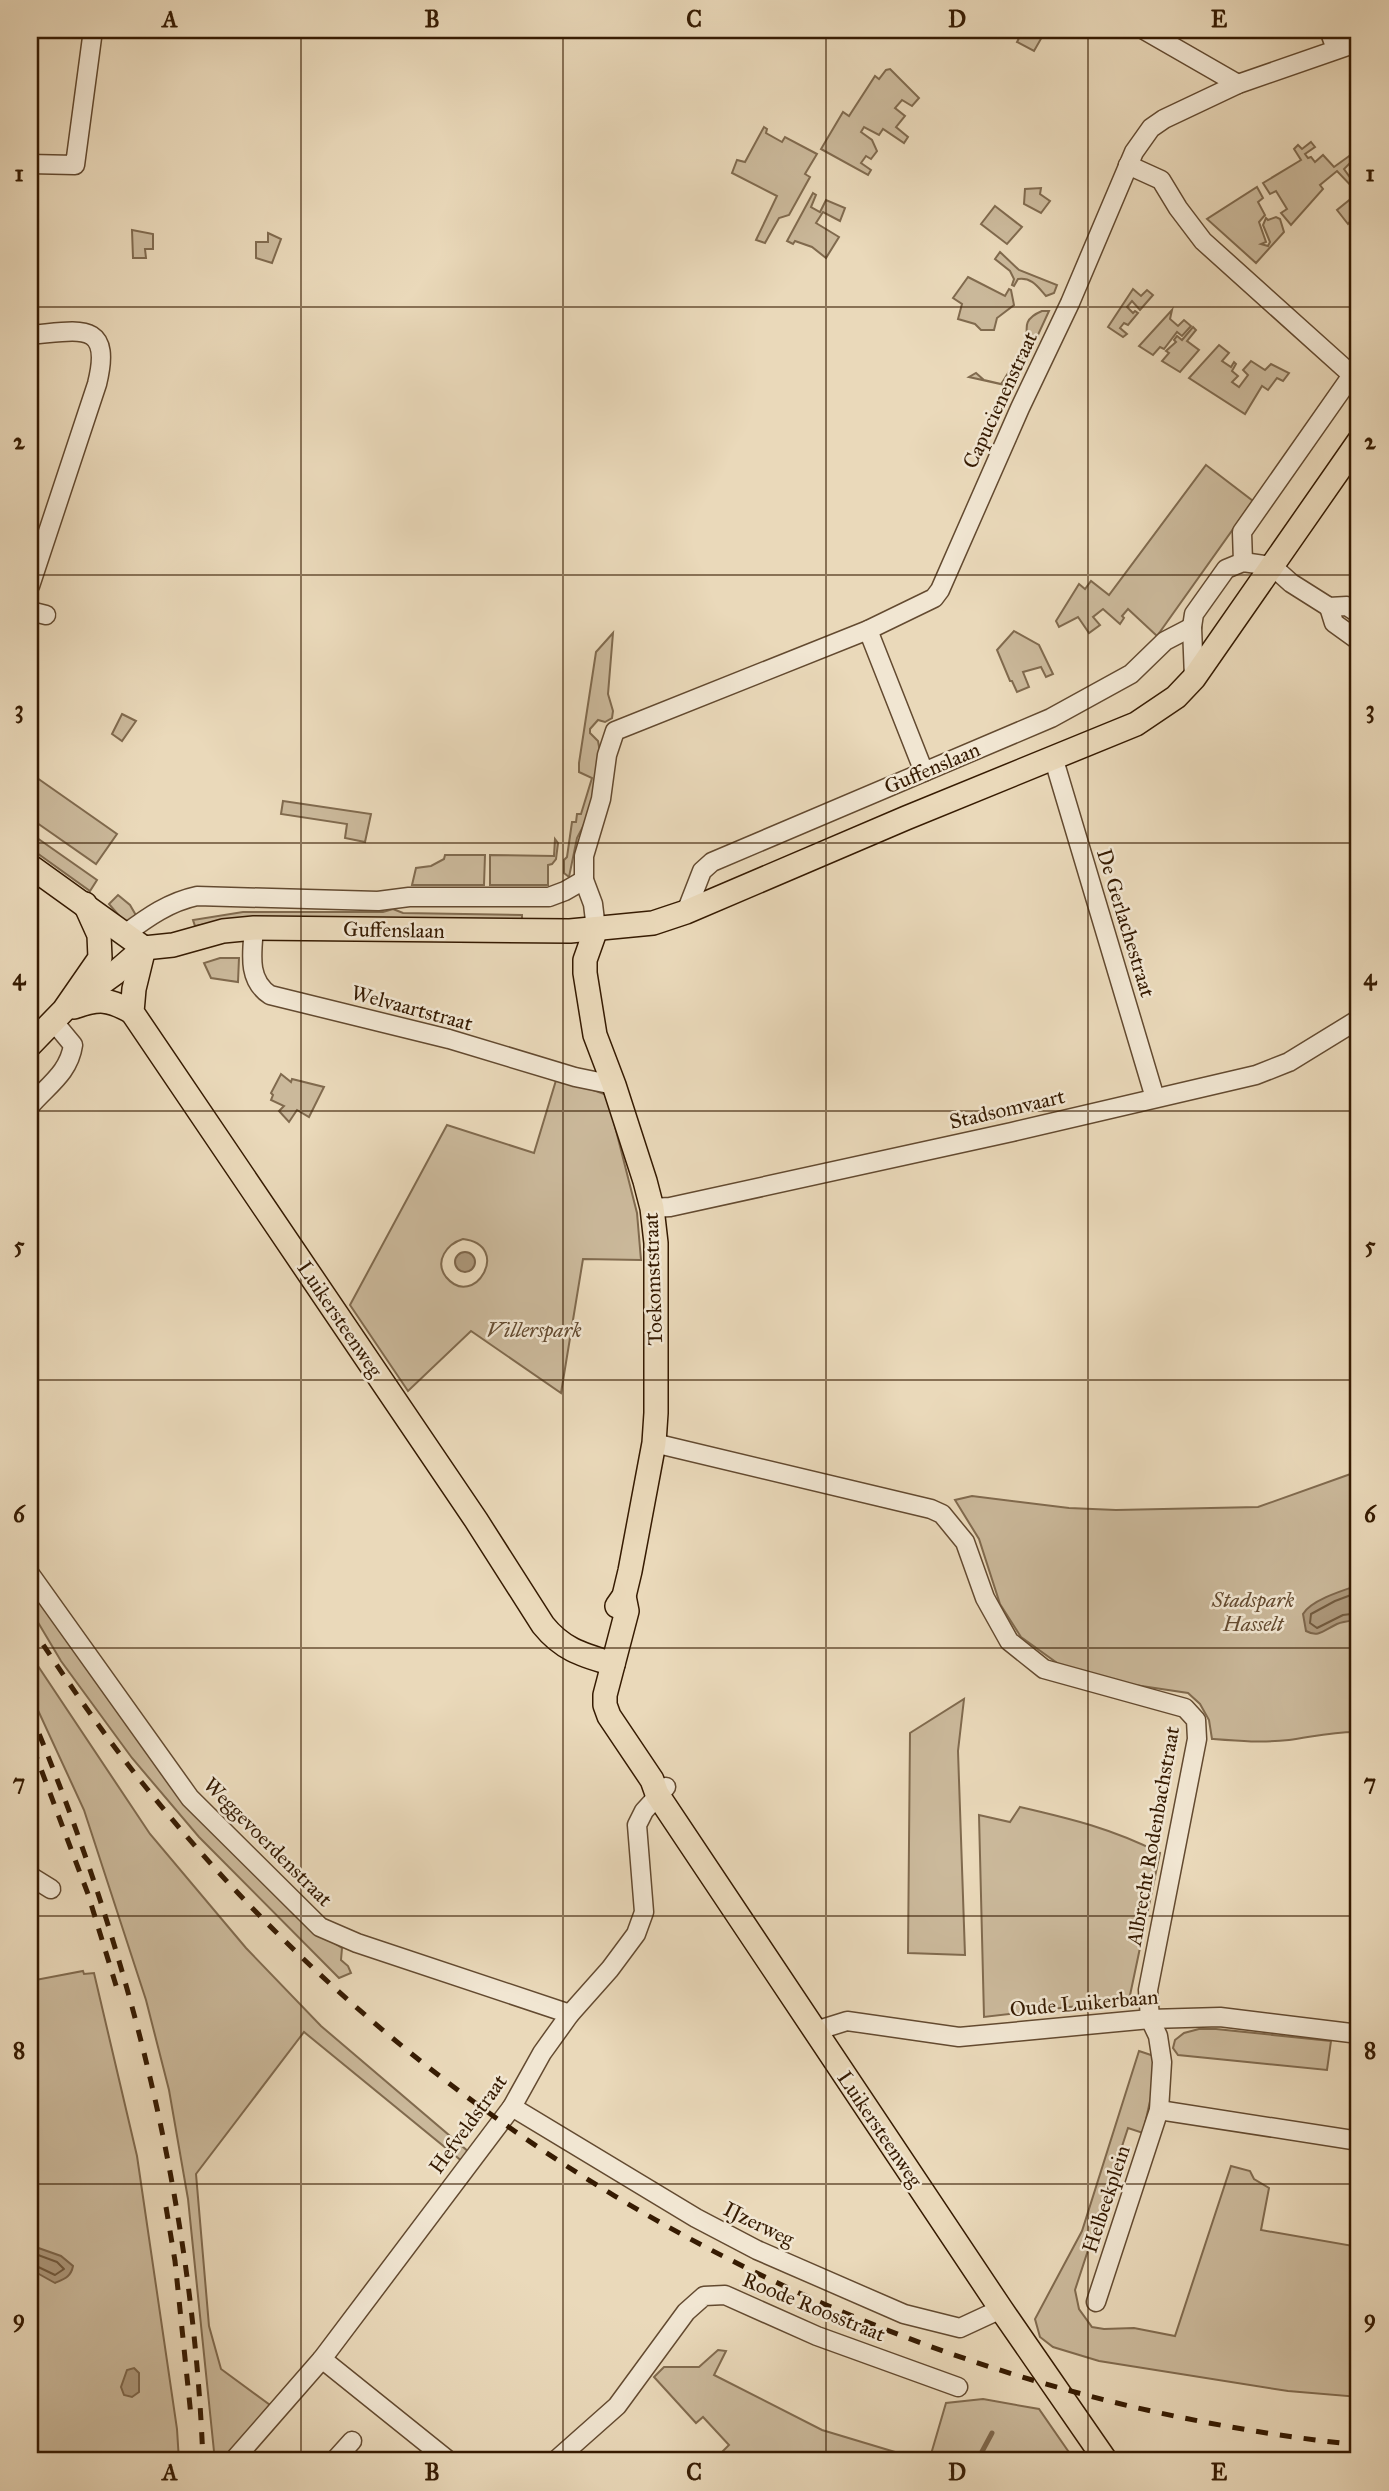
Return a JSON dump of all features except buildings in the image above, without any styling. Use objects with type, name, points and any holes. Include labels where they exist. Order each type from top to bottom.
[{"type":"main road","name":"Guffenslaan","points":[[144,948],[173,945],[223,931],[254,928],[526,932],[653,923],[686,912],[906,818],[1054,760],[1136,724],[1176,697],[1194,677],[1359,441]]},
{"type":"main road","points":[[30,866],[144,948]]},
{"type":"main road","points":[[85,904],[99,934],[100,958]]},
{"type":"main road","name":"Toekomststraat","points":[[596,929],[586,960],[586,984],[594,1015],[595,1035],[652,1208],[656,1243],[654,1443],[624,1596],[616,1607],[607,1662],[598,1693]]},
{"type":"main road","points":[[59,1016],[100,958],[125,934]]},
{"type":"main road","points":[[59,1016],[92,1000],[113,1002],[132,1012],[134,989],[144,948]]},
{"type":"main road","points":[[30,1045],[59,1016],[144,948]]},
{"type":"main road","name":"Luikersteenweg","points":[[132,1012],[476,1520],[543,1625],[555,1640],[570,1650],[607,1662]]},
{"type":"main road","name":"Luikersteenweg","points":[[598,1693],[591,1711],[595,1718],[643,1785],[662,1790],[816,2031],[1106,2461]]},
{"type":"street","points":[[30,164],[75,164],[93,30]]},
{"type":"street","points":[[1144,30],[1238,84]]},
{"type":"street","points":[[1329,30],[1336,49]]},
{"type":"street","name":"Capucienenstraat","points":[[584,880],[584,856],[601,799],[607,755],[615,731],[868,630],[934,598],[1070,303],[1131,159],[1151,128],[1164,119],[1238,84],[1359,42]]},
{"type":"street","points":[[1131,159],[1161,180],[1178,208],[1203,240],[1356,370],[1242,532],[1242,562]]},
{"type":"street","points":[[30,335],[74,332],[89,334],[99,341],[103,352],[97,384],[30,586]]},
{"type":"street","points":[[1194,677],[1194,614],[1226,569],[1242,562],[1272,566],[1291,583],[1329,607],[1348,606],[1359,614]]},
{"type":"street","points":[[1329,607],[1334,623],[1359,641]]},
{"type":"street","name":"Guffenslaan","points":[[686,912],[702,870],[712,862],[1051,718],[1131,674],[1165,640],[1192,627]]},
{"type":"street","points":[[868,630],[925,772]]},
{"type":"street","name":"De Gerlachestraat","points":[[1054,760],[1156,1098]]},
{"type":"street","points":[[584,880],[593,904],[596,929]]},
{"type":"street","name":"Guffenslaan","points":[[125,934],[155,912],[184,898],[197,896],[378,901],[409,897],[549,897],[584,880]]},
{"type":"street","name":"Welvaartstraat","points":[[254,928],[256,983],[270,995],[449,1039],[614,1086]]},
{"type":"street","points":[[30,1106],[64,1071],[71,1058],[73,1045],[59,1016]]},
{"type":"street","name":"Stadsomvaart","points":[[652,1208],[670,1207],[1268,1071],[1289,1062],[1359,1019]]},
{"type":"street","name":"Albrecht Rodenbachstraat","points":[[654,1443],[931,1509],[942,1514],[965,1542],[985,1598],[1009,1641],[1044,1669],[1185,1708],[1196,1720],[1197,1739],[1148,1990],[1150,2019]]},
{"type":"street","name":"Weggevoerdenstraat","points":[[30,1574],[190,1798],[320,1927],[357,1943],[570,2014]]},
{"type":"street","name":"Hefveldstraat","points":[[233,2461],[322,2359],[512,2107],[542,2053],[570,2014],[611,1969],[635,1934],[644,1912],[637,1825],[641,1815],[662,1790]]},
{"type":"street","points":[[30,1876],[51,1889]]},
{"type":"street","name":"Oude Luikerbaan","points":[[816,2031],[847,2021],[959,2037],[1150,2019],[1220,2017],[1359,2034]]},
{"type":"street","name":"Helbeekplein","points":[[1096,2302],[1159,2110],[1162,2062],[1158,2036],[1150,2019]]},
{"type":"street","name":"IJzerweg","points":[[512,2107],[696,2218],[769,2256],[904,2314],[960,2328],[1001,2309]]},
{"type":"street","points":[[1159,2110],[1359,2141]]},
{"type":"street","name":"Roode Roosstraat","points":[[555,2461],[617,2406],[686,2312],[704,2296],[725,2295],[817,2336],[958,2387]]},
{"type":"street","points":[[322,2359],[449,2461]]},
{"type":"street","points":[[334,2461],[352,2441]]},
{"type":"green space","points":[[1023,30],[1042,37],[1034,51],[1017,42]]},
{"type":"green space","points":[[890,69],[919,98],[912,106],[902,100],[895,108],[905,116],[896,127],[908,137],[904,143],[883,129],[879,135],[864,127],[861,132],[872,140],[877,151],[871,159],[866,156],[861,163],[871,170],[868,175],[821,149],[843,112],[849,116],[875,76],[879,79]]},
{"type":"green space","points":[[764,127],[767,129],[766,133],[782,142],[785,137],[817,154],[805,174],[810,177],[789,215],[779,218],[765,243],[756,240],[777,196],[732,173],[737,160],[745,162]]},
{"type":"green space","points":[[1311,142],[1315,147],[1305,154],[1308,158],[1311,157],[1315,162],[1323,155],[1334,167],[1359,149],[1359,154],[1344,169],[1359,190],[1359,211],[1348,224],[1337,210],[1358,193],[1337,171],[1320,185],[1323,189],[1291,225],[1281,213],[1287,209],[1276,191],[1270,194],[1263,183],[1301,160],[1294,149],[1298,145],[1302,149]]},
{"type":"green space","points":[[1257,187],[1263,198],[1258,202],[1265,215],[1259,222],[1266,242],[1261,244],[1268,246],[1270,242],[1263,225],[1266,218],[1280,219],[1284,232],[1256,263],[1207,219]]},
{"type":"green space","points":[[1041,188],[1040,194],[1050,201],[1041,213],[1024,204],[1025,189]]},
{"type":"green space","points":[[813,193],[816,195],[811,207],[820,212],[826,200],[845,208],[840,221],[823,212],[816,223],[839,237],[826,258],[812,247],[787,241]]},
{"type":"green space","points":[[995,206],[1022,227],[1007,244],[981,224]]},
{"type":"green space","points":[[132,230],[153,234],[153,249],[145,249],[146,258],[133,258]]},
{"type":"green space","points":[[268,233],[281,239],[272,263],[256,258],[256,242],[268,242]]},
{"type":"green space","points":[[1000,252],[1019,270],[1057,285],[1054,293],[1046,296],[1034,283],[1027,280],[1018,279],[1014,286],[1012,285],[1014,279],[1010,271],[995,259]]},
{"type":"green space","points":[[968,277],[1005,296],[1009,289],[1011,290],[1014,305],[997,318],[994,330],[981,330],[975,324],[958,319],[962,304],[953,298]]},
{"type":"green space","points":[[1133,289],[1141,296],[1147,290],[1153,295],[1140,310],[1132,301],[1127,307],[1133,313],[1138,313],[1128,325],[1124,323],[1120,328],[1127,334],[1123,337],[1108,327]]},
{"type":"green space","points":[[1172,310],[1170,319],[1178,326],[1184,320],[1191,326],[1182,336],[1177,332],[1164,349],[1160,347],[1153,355],[1139,346]]},
{"type":"green space","points":[[1049,311],[1014,387],[969,377],[976,373],[984,380],[1001,384],[1026,354],[1027,325],[1034,315]]},
{"type":"green space","points":[[1193,327],[1196,330],[1187,341],[1199,350],[1180,372],[1162,361],[1169,353],[1166,351],[1176,342],[1174,340],[1177,336],[1182,340]]},
{"type":"green space","points":[[1219,345],[1229,353],[1222,361],[1231,367],[1234,362],[1236,364],[1232,371],[1238,376],[1232,382],[1239,387],[1248,375],[1243,370],[1251,361],[1265,370],[1271,364],[1289,373],[1283,381],[1277,378],[1268,390],[1262,386],[1245,414],[1189,378]]},
{"type":"green space","points":[[1206,465],[1253,501],[1157,636],[1128,609],[1120,624],[1103,609],[1093,617],[1100,625],[1089,633],[1078,617],[1059,627],[1056,621],[1079,584],[1085,589],[1091,581],[1109,595]]},
{"type":"green space","points":[[1014,631],[1039,645],[1053,674],[1046,677],[1041,667],[1023,672],[1029,687],[1017,692],[997,650]]},
{"type":"green space","points":[[613,633],[608,694],[613,711],[612,718],[605,722],[598,720],[590,729],[590,733],[598,741],[601,757],[594,805],[577,838],[569,877],[564,873],[564,860],[567,857],[572,822],[576,822],[577,814],[581,814],[592,778],[579,772],[579,763],[596,652]]},
{"type":"green space","points":[[122,714],[136,721],[122,741],[112,734]]},
{"type":"green space","points":[[30,773],[117,834],[96,864],[30,818]]},
{"type":"green space","points":[[283,801],[371,814],[365,842],[345,838],[347,824],[281,814]]},
{"type":"green space","points":[[30,833],[97,880],[90,891],[30,848]]},
{"type":"green space","points":[[555,839],[558,843],[556,859],[548,865],[548,885],[490,885],[490,855],[554,856]]},
{"type":"green space","points":[[445,855],[485,855],[484,885],[412,885],[416,868],[431,866],[444,859]]},
{"type":"green space","points":[[118,895],[130,905],[137,917],[127,925],[109,904]]},
{"type":"green space","points":[[393,909],[403,913],[522,915],[522,920],[225,921],[195,926],[193,920],[243,912],[383,912]]},
{"type":"green space","points":[[220,958],[239,958],[238,982],[211,978],[204,963]]},
{"type":"green space","points":[[281,1074],[291,1082],[292,1079],[324,1087],[309,1117],[297,1110],[289,1122],[279,1111],[284,1106],[271,1100],[271,1093]]},
{"type":"green space","name":"Villerspark","points":[[557,1077],[607,1095],[637,1213],[641,1260],[583,1259],[561,1393],[471,1331],[408,1391],[350,1305],[447,1125],[534,1153]],"holes":[[[463,1239],[478,1244],[485,1252],[487,1263],[484,1273],[477,1282],[467,1286],[457,1285],[446,1277],[443,1271],[441,1265],[444,1254],[457,1241]]]},
{"type":"green space","name":"Stadspark Hasselt","points":[[1359,1471],[1359,1732],[1279,1741],[1212,1739],[1209,1720],[1200,1704],[1188,1693],[1108,1681],[1060,1665],[1021,1637],[1000,1604],[979,1539],[955,1500],[972,1496],[1069,1508],[1116,1510],[1258,1507]]},
{"type":"green space","points":[[30,1585],[107,1696],[315,1931],[342,1948],[341,1960],[351,1973],[339,1978],[199,1837],[132,1758],[61,1661],[30,1609]]},
{"type":"green space","points":[[30,1654],[150,1834],[246,1948],[321,2026],[470,2153],[463,2162],[304,2032],[196,2174],[209,2326],[221,2369],[270,2405],[226,2461],[215,2461],[188,2199],[169,2090],[146,2000],[84,1810],[30,1693]]},
{"type":"green space","points":[[964,1699],[958,1751],[965,1955],[908,1953],[910,1733]]},
{"type":"green space","points":[[1020,1807],[1126,1837],[1160,1853],[1129,2000],[984,2017],[979,1815],[1010,1822]]},
{"type":"green space","points":[[83,1971],[84,1974],[94,1973],[137,2156],[177,2429],[179,2461],[30,2461],[30,1981]]},
{"type":"green space","points":[[1199,2029],[1331,2041],[1327,2070],[1178,2055],[1173,2048],[1175,2040],[1184,2033]]},
{"type":"green space","points":[[1139,2051],[1154,2056],[1152,2092],[1143,2133],[1128,2128],[1075,2290],[1079,2309],[1092,2327],[1134,2328],[1175,2336],[1231,2166],[1250,2171],[1254,2179],[1269,2188],[1261,2230],[1359,2247],[1359,2397],[1288,2391],[1099,2361],[1053,2347],[1040,2337],[1035,2319],[1082,2231]]},
{"type":"green space","points":[[718,2350],[726,2351],[714,2375],[822,2430],[925,2461],[713,2461],[729,2445],[703,2417],[696,2423],[654,2377],[664,2367],[699,2367]]},
{"type":"green space","points":[[983,2399],[1039,2409],[1075,2461],[929,2461],[946,2403]]},
{"type":"water","points":[[465,1252],[472,1255],[475,1262],[472,1269],[465,1272],[458,1269],[455,1262],[458,1255]]},
{"type":"water","points":[[1359,1585],[1359,1620],[1340,1623],[1318,1633],[1306,1631],[1303,1614],[1307,1609],[1328,1596]]},
{"type":"water","points":[[30,2245],[61,2256],[73,2266],[71,2273],[55,2283],[30,2269]]},
{"type":"water","points":[[134,2368],[139,2373],[139,2392],[132,2397],[124,2395],[121,2387],[127,2370]]},
{"type":"waterway","points":[[977,2461],[992,2433]]},
{"type":"railway","points":[[30,1625],[132,1770],[266,1922],[397,2042],[538,2147],[688,2238],[847,2314],[1013,2374],[1184,2418],[1359,2445]]},
{"type":"railway","points":[[30,1712],[98,1893],[126,1985],[150,2079],[186,2268],[197,2364],[203,2461]]},
{"type":"railway","points":[[33,1748],[88,1894],[118,1992]]},
{"type":"railway","points":[[166,2207],[175,2261],[191,2416]]}]
